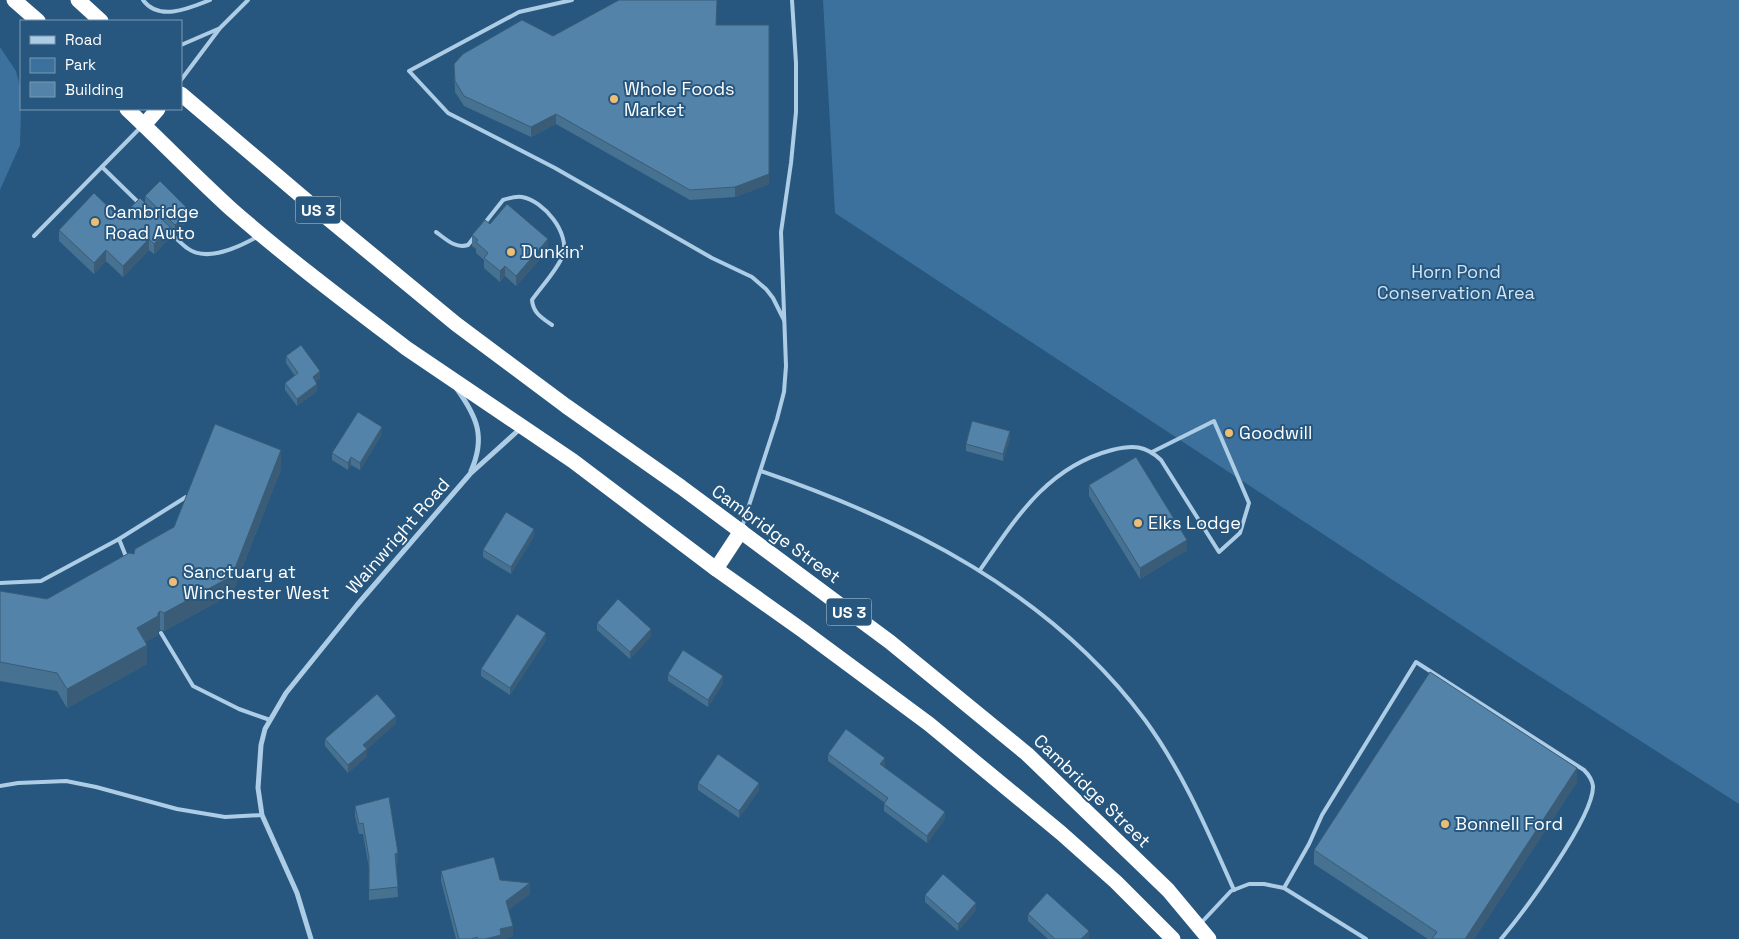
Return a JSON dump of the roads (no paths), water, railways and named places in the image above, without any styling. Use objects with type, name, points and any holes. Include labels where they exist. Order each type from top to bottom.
[{"type":"highway","points":[[14,0],[37,20]]},
{"type":"highway","points":[[78,0],[100,20]]},
{"type":"highway","name":"Cambridge Street","points":[[182,95],[456,324],[890,642],[1027,754],[1168,890],[1209,939]]},
{"type":"highway","name":"US 3","points":[[128,110],[261,234],[406,348],[574,461],[716,569],[937,730],[1075,845],[1116,882],[1173,939]]},
{"type":"highway","points":[[144,125],[157,110]]},
{"type":"highway","points":[[716,569],[740,531]]},
{"type":"street","name":"Wainwright Road","points":[[406,348],[457,389],[471,409],[478,435],[476,460],[470,474]]},
{"type":"street","name":"Wainwright Road","points":[[311,939],[297,893],[262,815],[258,788],[261,745],[265,729],[286,693],[356,605],[470,474],[522,427]]},
{"type":"lane","points":[[142,0],[154,11],[166,12],[210,0]]},
{"type":"lane","points":[[572,0],[519,12],[410,70],[448,113],[555,168],[712,258],[752,277],[773,298],[784,320]]},
{"type":"lane","points":[[740,531],[761,471],[784,392],[786,343],[781,232],[792,163],[796,112],[796,63],[792,0]]},
{"type":"lane","points":[[182,79],[220,28],[244,1]]},
{"type":"lane","points":[[182,45],[220,28]]},
{"type":"lane","points":[[34,236],[144,125]]},
{"type":"lane","points":[[102,167],[145,208]]},
{"type":"lane","points":[[436,232],[456,246],[468,245],[503,200],[522,197],[532,201],[550,215],[560,227],[564,252],[560,261],[532,300],[532,306],[538,315],[552,325]]},
{"type":"lane","points":[[159,222],[188,250],[202,254],[236,249],[261,234]]},
{"type":"lane","points":[[980,570],[1024,508],[1044,486],[1079,462],[1099,453],[1118,448],[1144,448],[1161,460],[1219,552],[1240,534],[1249,503],[1214,421],[1152,452]]},
{"type":"lane","points":[[761,471],[845,502],[938,546],[980,570],[1069,636],[1111,680],[1144,720],[1175,767],[1192,798],[1234,890]]},
{"type":"lane","points":[[0,583],[40,581],[119,540],[186,497]]},
{"type":"lane","points":[[119,540],[128,561]]},
{"type":"lane","points":[[161,634],[193,686],[239,709],[270,720]]},
{"type":"lane","points":[[1284,888],[1322,816],[1416,662],[1584,770],[1590,777],[1592,786],[1590,801],[1576,831],[1520,917],[1501,939]]},
{"type":"lane","points":[[0,786],[18,783],[66,781],[96,787],[178,810],[224,817],[262,815]]},
{"type":"lane","points":[[1198,926],[1234,890],[1249,884],[1274,885],[1284,888],[1366,939]]},
{"type":"place","name":"Whole Foods Market","points":[[614,99]]},
{"type":"place","name":"Cambridge Road Auto","points":[[95,222]]},
{"type":"place","name":"Dunkin'","points":[[511,252]]},
{"type":"place","name":"Goodwill","points":[[1229,433]]},
{"type":"place","name":"Elks Lodge","points":[[1138,523]]},
{"type":"place","name":"Sanctuary at Winchester West","points":[[173,582]]},
{"type":"place","name":"Bonnell Ford","points":[[1445,824]]},
{"type":"park label","name":"Horn Pond Conservation Area","points":[[1456,282]]}]
